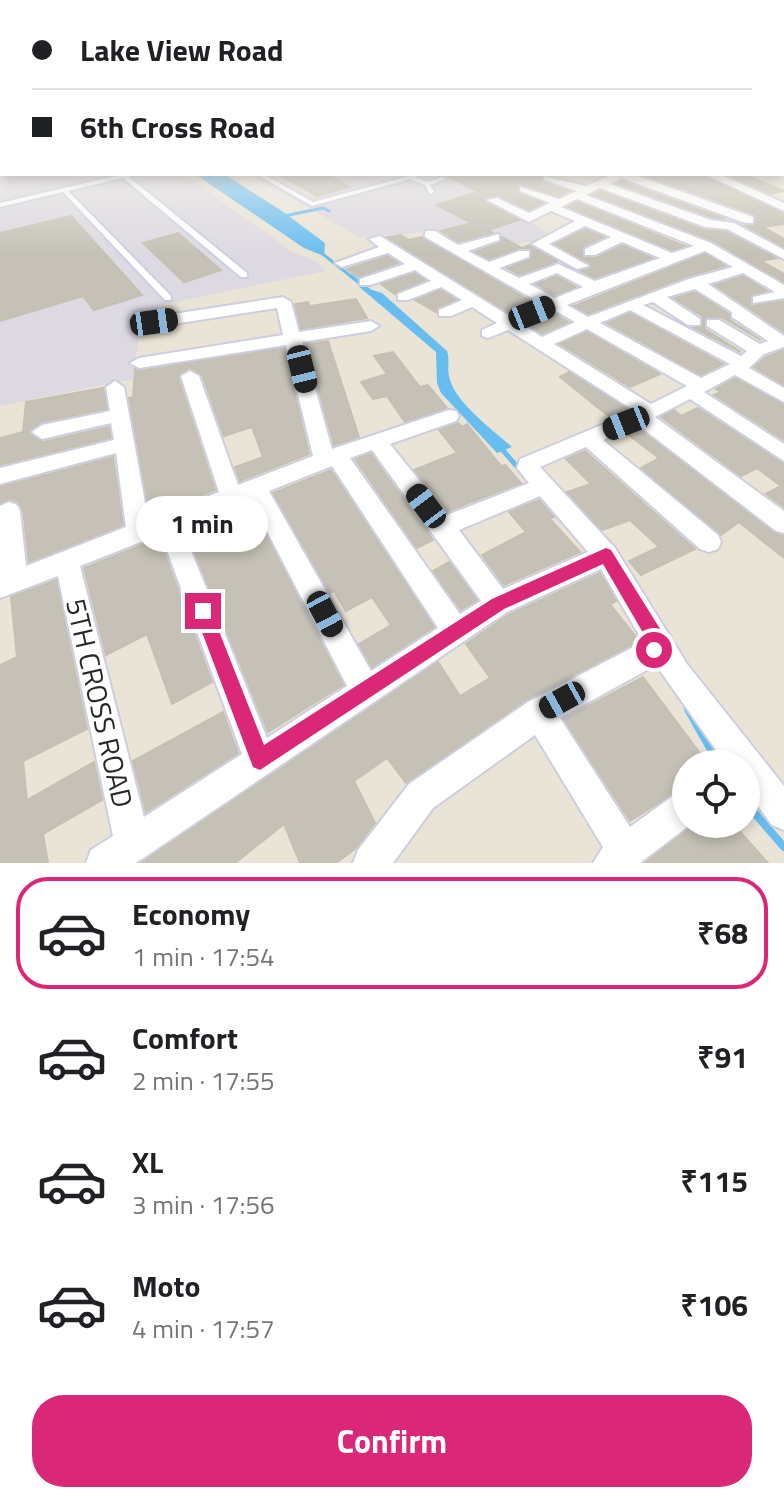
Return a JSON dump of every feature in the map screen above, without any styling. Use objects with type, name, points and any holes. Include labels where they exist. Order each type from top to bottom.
[{"type":"street","points":[[714,176],[784,207]]},
{"type":"street","points":[[609,177],[709,224],[730,226],[777,247],[784,255]]},
{"type":"street","points":[[493,200],[529,218],[609,177],[649,183],[749,220]]},
{"type":"street","points":[[548,178],[701,245],[746,268],[784,293]]},
{"type":"street","points":[[649,183],[664,179]]},
{"type":"street","points":[[524,189],[585,221],[669,257]]},
{"type":"street","points":[[686,197],[699,192]]},
{"type":"street","points":[[724,210],[747,201]]},
{"type":"street","points":[[585,221],[539,244],[611,280]]},
{"type":"street","points":[[430,234],[588,323],[696,389],[784,454]]},
{"type":"street","points":[[590,252],[624,236]]},
{"type":"street","points":[[457,250],[494,237]]},
{"type":"street","points":[[342,263],[382,243],[542,343],[646,414],[784,524]]},
{"type":"street","points":[[488,333],[701,245]]},
{"type":"street","points":[[488,267],[524,254]]},
{"type":"street","points":[[365,282],[416,265]]},
{"type":"street","points":[[517,284],[558,268],[595,287]]},
{"type":"street","points":[[542,343],[630,304],[746,268]]},
{"type":"street","points":[[403,297],[443,281]]},
{"type":"street","points":[[694,282],[782,343]]},
{"type":"street","points":[[758,300],[784,293]]},
{"type":"street","points":[[654,296],[694,322]]},
{"type":"street","points":[[445,313],[474,301]]},
{"type":"street","points":[[154,322],[283,302],[331,458],[455,630]]},
{"type":"street","points":[[630,304],[740,366],[784,396]]},
{"type":"street","points":[[713,323],[758,350]]},
{"type":"street","points":[[139,363],[371,326]]},
{"type":"street","points":[[733,750],[677,674],[606,555],[528,468],[531,461],[646,414],[740,366],[758,350],[782,343]]},
{"type":"street","points":[[190,376],[244,493],[365,690]]},
{"type":"street","points":[[115,387],[139,533]]},
{"type":"street","points":[[42,432],[119,415]]},
{"type":"street","points":[[9,511],[8,585],[331,458],[449,416]]},
{"type":"street","points":[[588,438],[709,542]]},
{"type":"street","points":[[377,442],[498,604]]},
{"type":"street","points":[[0,476],[125,444]]},
{"type":"street","points":[[443,527],[536,489]]},
{"type":"street","points":[[168,522],[260,760]]},
{"type":"street","points":[[104,863],[455,630],[498,604],[606,555]]},
{"type":"street","name":"5TH CROSS ROAD","points":[[67,562],[133,845]]},
{"type":"street","points":[[371,863],[421,796],[539,713],[661,647]]},
{"type":"street","points":[[539,713],[618,857],[672,817]]},
{"type":"street","points":[[760,785],[784,813]]},
{"type":"lane","points":[[0,205],[124,176],[244,275]]},
{"type":"lane","points":[[263,176],[312,204],[406,176],[427,184],[443,179]]},
{"type":"lane","points":[[427,184],[431,192]]},
{"type":"lane","points":[[64,190],[168,298]]},
{"type":"shaded area","points":[[0,176],[187,176],[292,252],[315,261],[326,271],[160,305],[139,336],[133,379],[0,406]]},
{"type":"shaded area","points":[[252,176],[548,176],[472,205],[502,221],[528,219],[549,234],[545,239],[512,245],[481,228],[359,237]]},
{"type":"water","points":[[198,176],[227,176],[325,243],[324,256],[304,248]]},
{"type":"water","points":[[357,285],[382,293],[447,351],[449,376],[458,395],[475,415],[512,447],[497,453],[441,393],[437,383],[436,352]]},
{"type":"building","points":[[282,176],[330,176],[350,187],[317,196]]},
{"type":"building","points":[[449,176],[542,176],[543,183],[569,191],[559,196],[518,185],[519,194],[543,203],[529,210],[498,195],[486,197],[486,203],[519,220],[488,230],[493,233],[458,242],[441,231],[472,223],[436,205],[478,192]]},
{"type":"building","points":[[647,176],[706,176],[784,214],[784,224],[763,227],[784,239],[784,247],[746,226],[755,225],[754,214]]},
{"type":"building","points":[[730,176],[749,176],[783,191],[770,194]]},
{"type":"building","points":[[622,181],[725,219],[617,184]]},
{"type":"building","points":[[600,191],[704,230],[726,232],[776,258],[761,261],[784,274],[784,282],[712,240],[593,195]]},
{"type":"building","points":[[577,202],[685,246],[672,250],[568,207]]},
{"type":"building","points":[[71,216],[142,295],[94,310],[83,296],[0,321],[0,233]]},
{"type":"building","points":[[585,229],[604,237],[584,246],[583,257],[596,258],[622,245],[652,258],[595,278],[581,271],[592,268],[590,263],[555,244]]},
{"type":"building","points":[[178,233],[221,270],[184,282],[143,243]]},
{"type":"building","points":[[401,235],[409,240],[422,237],[535,304],[511,314],[387,237]]},
{"type":"building","points":[[502,237],[522,248],[489,259],[475,252],[500,243]]},
{"type":"building","points":[[529,245],[557,261],[519,275],[507,268],[531,259],[531,249],[522,248]]},
{"type":"building","points":[[705,254],[725,266],[688,276],[588,314],[574,306]]},
{"type":"building","points":[[388,256],[398,263],[358,277],[347,269]]},
{"type":"building","points":[[415,273],[425,280],[395,294],[381,284]]},
{"type":"building","points":[[557,276],[576,287],[555,295],[536,284]]},
{"type":"building","points":[[743,276],[767,291],[751,295],[751,305],[784,301],[784,332],[715,285]]},
{"type":"building","points":[[441,290],[456,300],[438,307],[436,312],[415,300]]},
{"type":"building","points":[[695,292],[761,340],[721,317],[705,318],[705,329],[741,352],[694,328],[702,327],[702,316],[674,298]]},
{"type":"building","points":[[356,299],[367,318],[301,329],[295,304],[308,302],[310,306]]},
{"type":"building","points":[[554,313],[568,322],[542,334],[528,325]]},
{"type":"building","points":[[630,313],[723,364],[701,375],[607,323]]},
{"type":"building","points":[[587,332],[660,374],[630,387],[560,344]]},
{"type":"building","points":[[328,341],[359,437],[334,445],[306,344]]},
{"type":"building","points":[[284,348],[309,454],[240,481],[235,467],[263,457],[252,427],[224,436],[202,375],[189,368],[178,377],[215,490],[150,515],[129,398],[133,397],[135,369]]},
{"type":"building","points":[[784,350],[784,385],[754,367],[766,357]]},
{"type":"building","points":[[393,352],[420,387],[428,385],[447,408],[405,422],[387,396],[373,399],[361,382],[387,374],[374,356]]},
{"type":"building","points":[[569,372],[629,410],[611,418],[560,377]]},
{"type":"building","points":[[735,378],[784,405],[784,440],[714,395],[721,392],[716,389]]},
{"type":"building","points":[[103,388],[107,409],[41,422],[29,432],[43,442],[109,427],[111,438],[0,465],[0,438],[23,432],[26,402]]},
{"type":"building","points":[[698,408],[784,464],[784,507],[766,494],[781,486],[757,468],[741,476],[661,417],[674,410],[681,416]]},
{"type":"building","points":[[458,423],[462,427],[467,424],[501,466],[505,465],[521,483],[448,511],[414,470],[457,453],[439,430]]},
{"type":"building","points":[[638,428],[774,533],[784,536],[784,558],[739,522],[721,535],[641,468],[659,458],[626,433]]},
{"type":"building","points":[[585,451],[695,549],[641,575],[629,561],[659,547],[630,520],[602,530],[567,492],[591,484],[566,459]]},
{"type":"building","points":[[371,454],[433,540],[417,548],[355,459]]},
{"type":"building","points":[[113,457],[123,525],[29,562],[23,510],[18,502],[10,499],[0,503],[0,487]]},
{"type":"building","points":[[331,470],[434,627],[372,667],[359,644],[391,625],[372,597],[346,611],[334,591],[330,593],[273,493]]},
{"type":"building","points":[[539,500],[554,517],[550,519],[580,552],[504,585],[482,555],[526,532],[509,512]]},
{"type":"building","points":[[249,502],[343,685],[268,732],[185,528]]},
{"type":"building","points":[[159,538],[212,682],[172,704],[147,634],[106,655],[84,568]]},
{"type":"building","points":[[449,562],[477,600],[461,610],[433,571]]},
{"type":"building","points":[[600,573],[616,601],[610,604],[639,641],[526,700],[406,783],[387,758],[354,781],[375,823],[356,848],[336,863],[300,863],[284,824],[235,863],[141,863],[438,662],[460,696],[490,678],[466,644],[508,615]]},
{"type":"building","points":[[56,580],[87,729],[23,761],[27,800],[94,762],[102,800],[43,834],[48,863],[0,863],[0,665],[17,657],[11,597]]},
{"type":"building","points":[[643,677],[698,750],[672,750],[672,795],[630,821],[564,719]]},
{"type":"building","points":[[223,712],[238,753],[146,812],[133,761]]},
{"type":"building","points":[[676,838],[746,838],[768,863],[645,863]]},
{"type":"waterway","points":[[284,216],[323,208],[329,211]]},
{"type":"waterway","points":[[319,251],[353,278]]},
{"type":"waterway","points":[[351,276],[371,292]]},
{"type":"waterway","points":[[500,447],[520,470]]},
{"type":"waterway","points":[[688,709],[711,750]]},
{"type":"waterway","points":[[760,819],[784,847]]},
{"type":"route","points":[[203,611],[260,760],[498,604],[606,555],[661,647],[654,650]]}]
